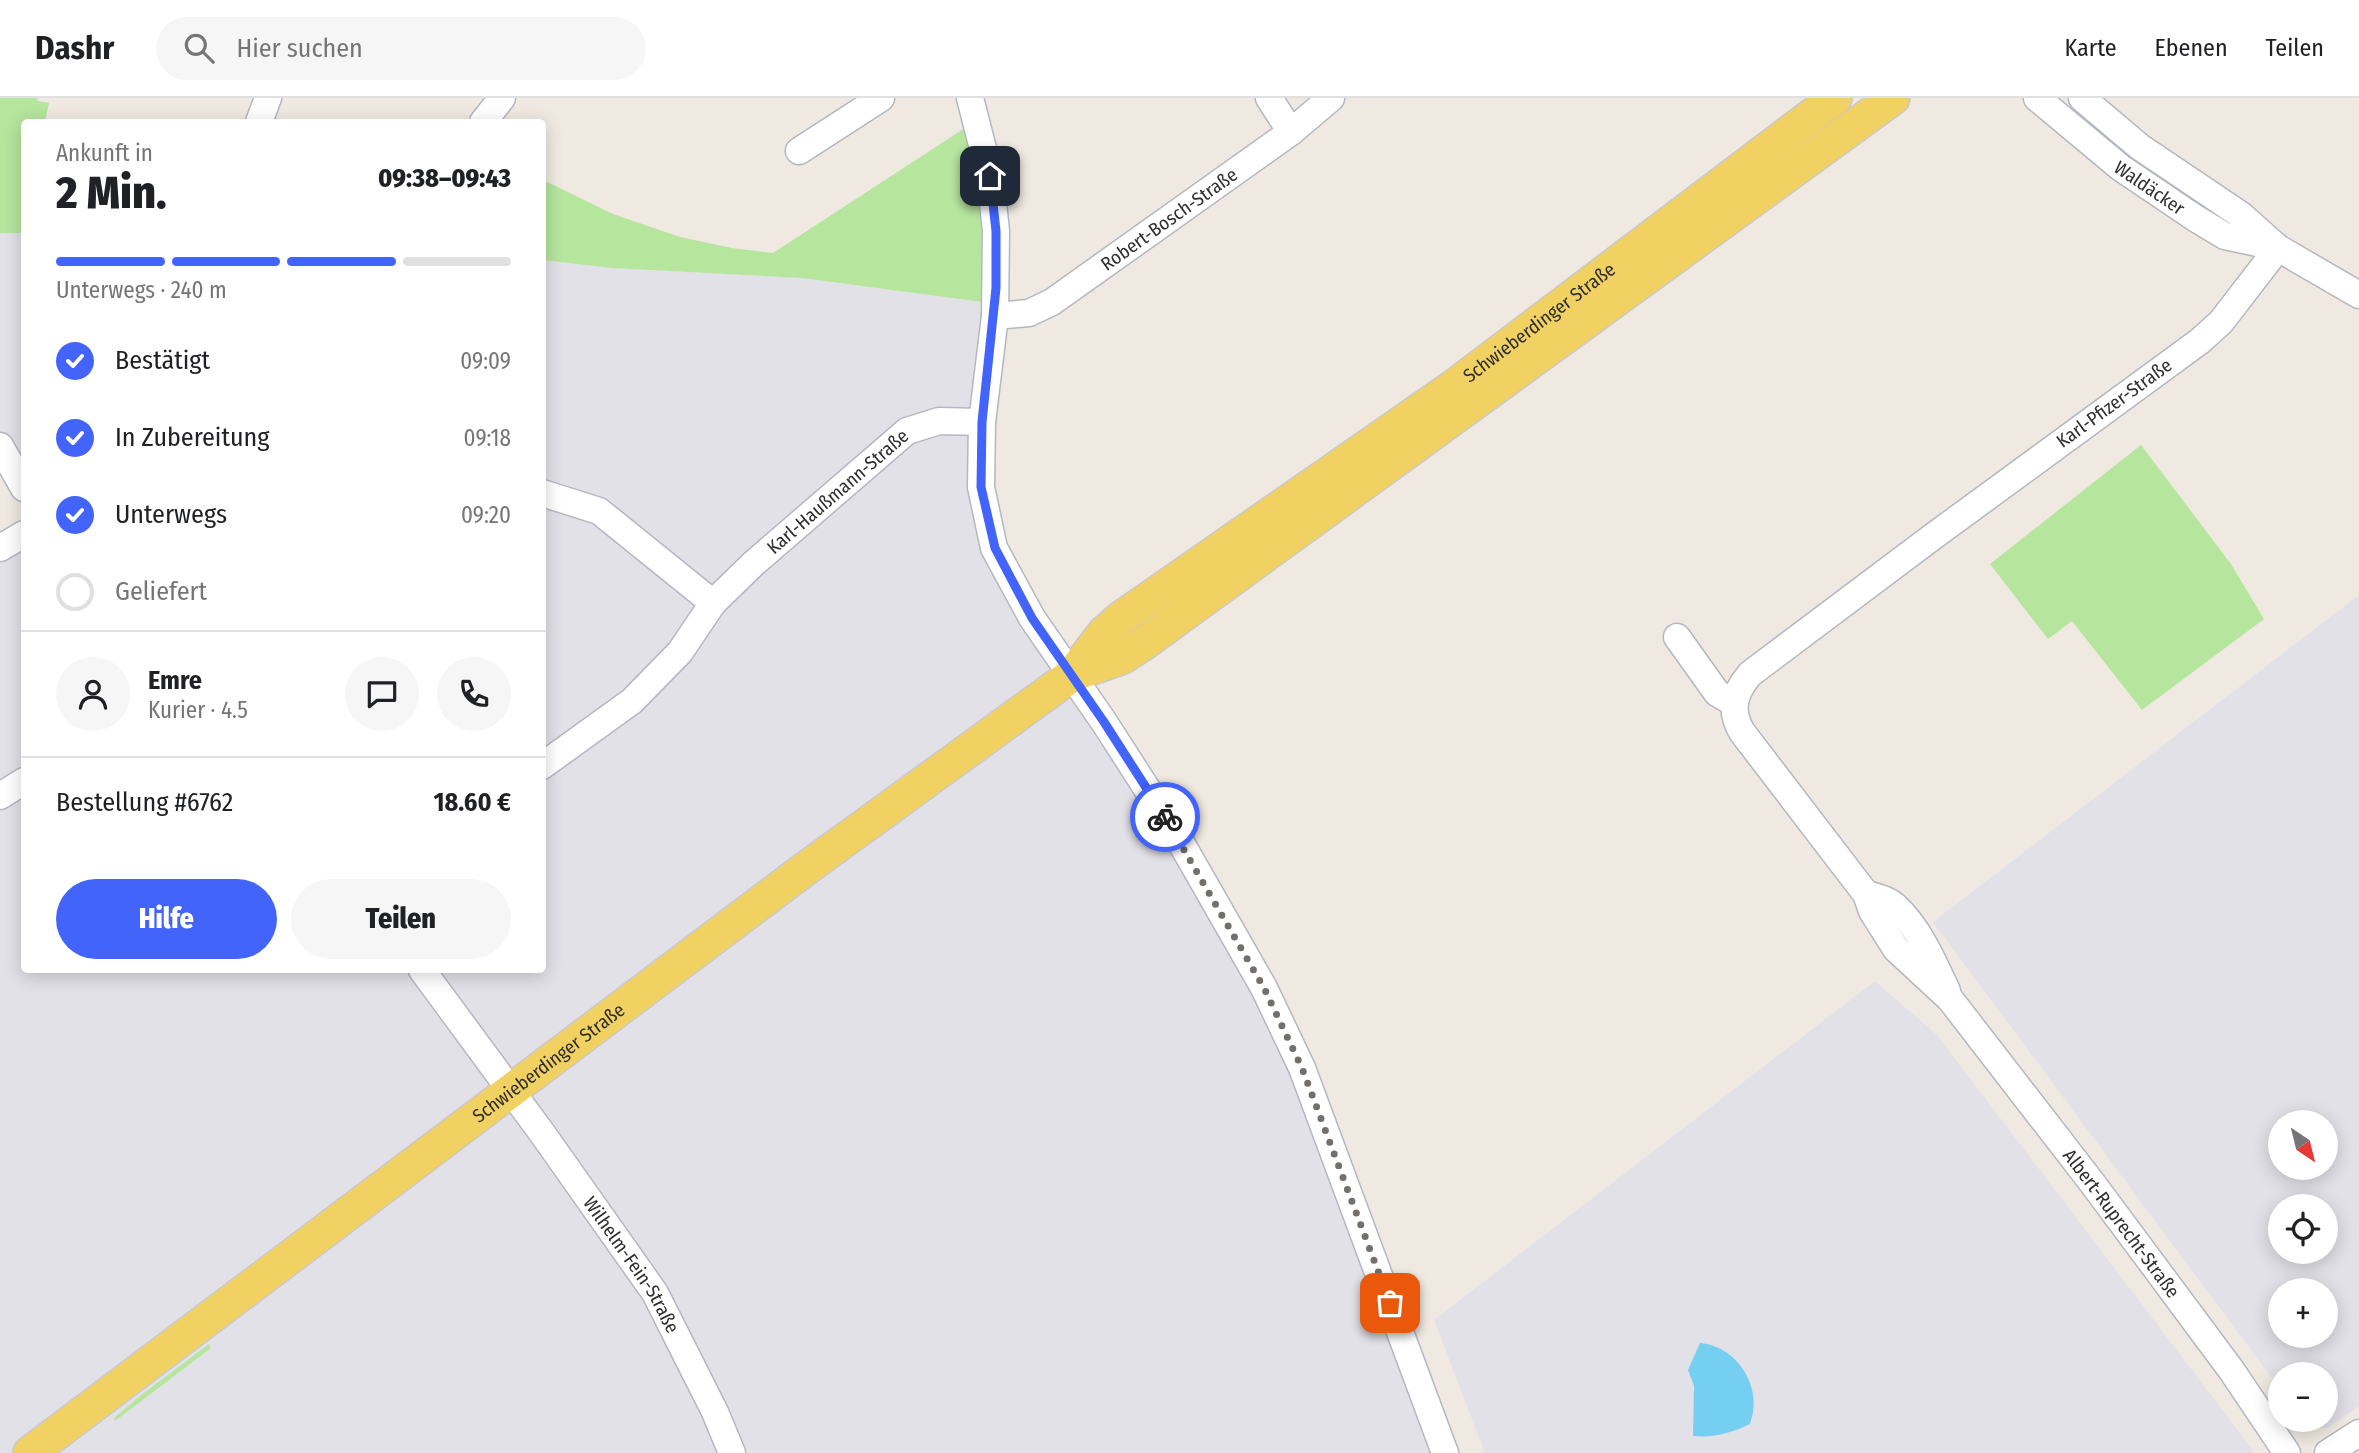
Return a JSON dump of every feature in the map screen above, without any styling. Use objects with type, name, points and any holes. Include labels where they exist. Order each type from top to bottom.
[{"type":"main road","name":"Schwieberdinger Straße","points":[[1270,533],[1676,254],[1893,98]]},
{"type":"main road","name":"Schwieberdinger Straße","points":[[30,1453],[833,849],[1072,675],[1123,657],[1270,533],[1453,387],[1755,159],[1820,104],[1831,143]]},
{"type":"street","points":[[260,119],[268,98]]},
{"type":"street","points":[[485,119],[502,98]]},
{"type":"street","points":[[799,151],[881,98]]},
{"type":"street","points":[[970,98],[990,176],[994,218],[995,316],[982,422],[981,487],[995,548],[1032,618],[1177,834],[1264,988],[1302,1068],[1445,1453]]},
{"type":"street","points":[[1269,98],[1292,132]]},
{"type":"street","name":"Robert-Bosch-Straße","points":[[995,316],[1029,313],[1052,302],[1292,132],[1331,98]]},
{"type":"street","name":"Waldäcker","points":[[2037,98],[2121,168],[2195,218],[2225,236],[2278,248]]},
{"type":"street","name":"Waldäcker","points":[[2082,98],[2140,147],[2241,215],[2278,248],[2359,295]]},
{"type":"street","name":"Karl-Pfizer-Straße","points":[[1734,703],[1737,692],[1750,674],[2200,341],[2221,322],[2278,248]]},
{"type":"street","name":"Karl-Haußmann-Straße","points":[[546,763],[632,701],[680,652],[713,603],[753,564],[907,431],[939,421],[982,422]]},
{"type":"street","points":[[0,446],[21,483]]},
{"type":"street","points":[[546,494],[599,511],[713,603]]},
{"type":"street","points":[[0,548],[21,536]]},
{"type":"street","points":[[1677,637],[1717,693],[1734,703]]},
{"type":"street","name":"Albert-Ruprecht-Straße","points":[[1734,703],[1735,720],[1742,732],[1866,894],[1895,906],[1910,924],[1950,999],[2224,1360],[2287,1453]]},
{"type":"street","points":[[0,796],[21,783]]},
{"type":"street","name":"Wilhelm-Fein-Straße","points":[[424,973],[655,1293],[715,1412],[732,1453]]},
{"type":"street","points":[[2329,1453],[2359,1433]]},
{"type":"shaded area","points":[[0,233],[21,233],[21,494],[0,456]]},
{"type":"shaded area","points":[[546,260],[612,268],[802,278],[982,302],[973,426],[989,552],[1264,988],[1445,1453],[0,1453],[0,544],[21,532],[21,973],[546,973]]},
{"type":"shaded area","points":[[2359,595],[2359,1406],[2338,1421],[2338,1362],[2268,1362],[2268,1373],[1933,922]]},
{"type":"shaded area","points":[[1875,981],[1937,1035],[2252,1449],[2252,1453],[1485,1453],[1434,1320]]},
{"type":"green space","points":[[0,98],[37,98],[38,101],[49,103],[46,119],[21,119],[21,233],[0,233]]},
{"type":"green space","points":[[968,126],[985,202],[982,302],[802,278],[612,268],[546,260],[546,181],[613,214],[680,237],[773,253]]},
{"type":"green space","points":[[2141,445],[2231,564],[2264,619],[2142,710],[2072,621],[2048,639],[1990,564]]},
{"type":"green space","points":[[209,1344],[211,1348],[115,1421],[114,1418],[140,1396]]},
{"type":"water","points":[[1700,1343],[1726,1352],[1744,1372],[1753,1397],[1750,1424],[1722,1434],[1693,1436],[1694,1386],[1688,1370]]},
{"type":"way so far","points":[[1165,817],[1264,988],[1302,1068],[1390,1303]]},
{"type":"route","points":[[990,176],[996,231],[996,288],[982,422],[981,487],[995,548],[1032,618],[1165,817]]}]
